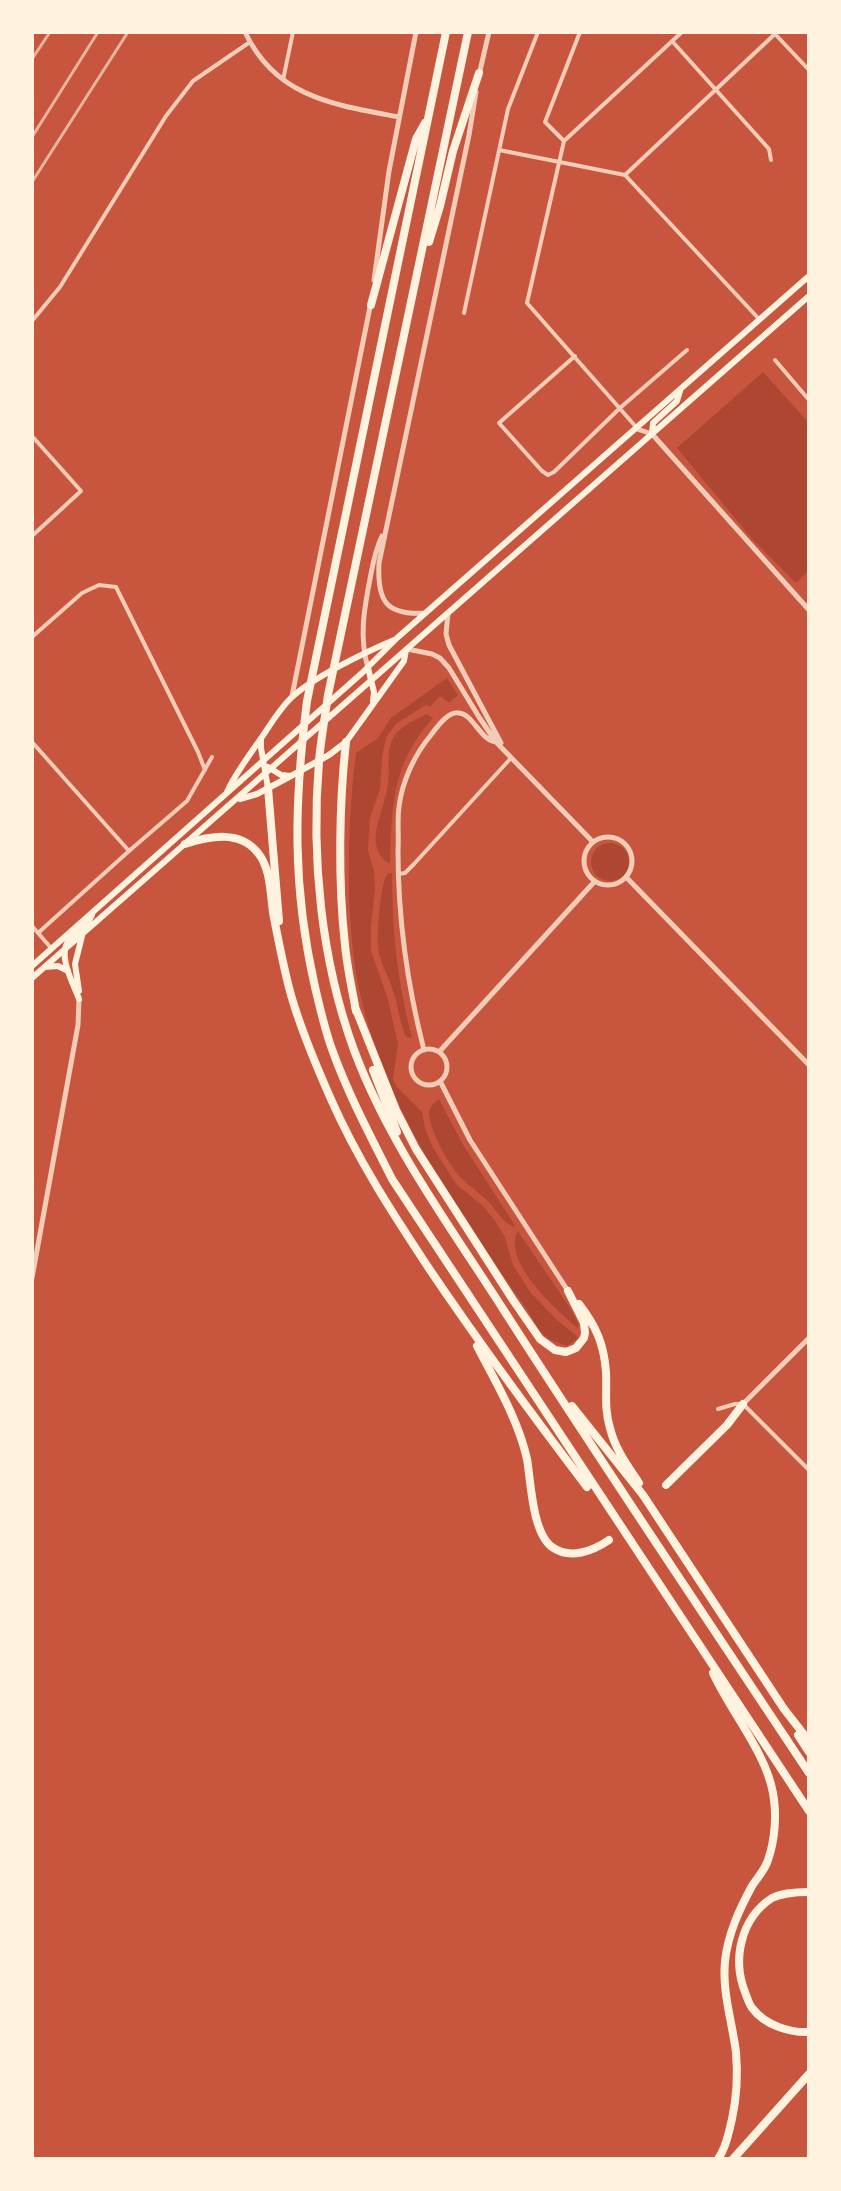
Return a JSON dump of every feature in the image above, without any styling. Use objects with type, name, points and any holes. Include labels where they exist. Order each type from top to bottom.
[{"type":"highway","points":[[446,32],[307,701],[299,764],[297,844],[299,892],[307,951],[332,1050],[352,1099],[392,1179],[809,1811]]},
{"type":"highway","points":[[468,32],[328,695],[319,760],[316,824],[319,886],[327,943],[353,1048],[377,1106],[409,1163],[809,1773]]},
{"type":"highway","points":[[416,285],[453,151],[479,73]]},
{"type":"highway","points":[[371,305],[416,139],[431,111]]},
{"type":"highway","points":[[346,742],[342,837],[345,947],[361,1037],[409,1163]]},
{"type":"highway","points":[[268,788],[283,962],[301,1026],[334,1106],[368,1173],[464,1321],[634,1548]]},
{"type":"highway","points":[[185,844],[203,838],[230,837],[258,853],[267,874],[279,937]]},
{"type":"highway","points":[[355,1007],[396,1110],[416,1149],[540,1339],[555,1350],[566,1352],[576,1348],[585,1333],[584,1323],[568,1291]]},
{"type":"highway","points":[[568,1291],[594,1323],[602,1345],[609,1426],[617,1450],[641,1486],[643,1495]]},
{"type":"highway","points":[[464,1321],[514,1418],[526,1456],[536,1516],[543,1537],[552,1547],[567,1553],[584,1553],[609,1540]]},
{"type":"highway","points":[[533,1356],[643,1495],[809,1752]]},
{"type":"highway","points":[[666,1485],[727,1425],[743,1404]]},
{"type":"highway","points":[[701,1647],[736,1717],[763,1761],[773,1794],[775,1820],[767,1863],[729,1934],[725,1993],[738,2079],[729,2132],[718,2159]]},
{"type":"highway","points":[[784,1709],[809,1741]]},
{"type":"highway","points":[[809,1892],[774,1897],[752,1916],[741,1939],[739,1962],[743,1987],[752,2009],[785,2030],[809,2032]]},
{"type":"highway","points":[[733,2159],[809,2074]]},
{"type":"main road","points":[[32,966],[365,670],[397,638],[809,276]]},
{"type":"main road","points":[[32,978],[809,296]]},
{"type":"main road","points":[[760,320],[769,331]]},
{"type":"main road","points":[[652,434],[653,423],[677,401],[680,391]]},
{"type":"main road","points":[[227,793],[234,776],[275,716],[292,697],[305,686],[397,638]]},
{"type":"main road","points":[[234,801],[291,776],[346,742],[404,661],[407,650]]},
{"type":"main road","points":[[344,665],[365,670],[374,692],[372,705]]},
{"type":"main road","points":[[261,739],[268,788]]},
{"type":"main road","points":[[268,772],[291,776]]},
{"type":"main road","points":[[79,999],[68,971],[66,943],[89,922],[94,910]]},
{"type":"main road","points":[[79,999],[75,964],[83,934]]},
{"type":"main road","points":[[45,967],[58,966],[68,971]]},
{"type":"street","points":[[245,32],[264,63],[307,95],[334,105],[399,117]]},
{"type":"street","points":[[283,80],[293,32]]},
{"type":"street","points":[[292,697],[371,305],[389,171],[416,32]]},
{"type":"street","points":[[427,613],[409,614],[388,606],[381,595],[379,563],[489,32]]},
{"type":"street","points":[[464,313],[508,109],[538,32]]},
{"type":"street","points":[[564,141],[545,122],[580,32]]},
{"type":"street","points":[[682,32],[564,141],[527,303],[637,429],[652,434],[809,610]]},
{"type":"street","points":[[625,175],[776,33],[809,70]]},
{"type":"street","points":[[672,41],[769,149],[771,160]]},
{"type":"street","points":[[32,321],[60,287],[166,116],[193,81],[250,42]]},
{"type":"street","points":[[499,150],[625,175],[760,320]]},
{"type":"street","points":[[575,356],[499,423],[548,475],[687,350]]},
{"type":"street","points":[[775,360],[809,400]]},
{"type":"street","points":[[32,436],[81,491],[32,536]]},
{"type":"street","points":[[365,670],[363,613],[376,547],[385,530]]},
{"type":"street","points":[[32,637],[82,593],[99,585],[116,587],[205,770]]},
{"type":"street","points":[[448,613],[446,634],[449,645],[503,748]]},
{"type":"street","points":[[407,650],[440,658],[496,742],[593,842]]},
{"type":"street","points":[[424,1050],[408,982],[398,874],[399,807],[405,782],[423,744],[453,713],[465,715],[490,741],[496,742]]},
{"type":"street","points":[[32,742],[129,851]]},
{"type":"street","points":[[38,933],[187,801],[212,757]]},
{"type":"street","points":[[398,874],[405,873],[414,864],[511,758]]},
{"type":"street","points":[[611,837],[626,844],[632,861],[626,877],[611,885],[595,881],[587,872],[584,861],[586,851],[593,842],[611,837]]},
{"type":"street","points":[[626,877],[809,1065]]},
{"type":"street","points":[[439,1052],[595,881]]},
{"type":"street","points":[[32,926],[51,948]]},
{"type":"street","points":[[32,1278],[78,1025],[79,999]]},
{"type":"street","points":[[424,1050],[439,1052],[447,1065],[445,1075],[440,1081],[424,1084],[412,1072],[415,1056],[424,1050]]},
{"type":"street","points":[[440,1081],[470,1140],[568,1291]]},
{"type":"street","points":[[718,1409],[743,1404],[809,1338]]},
{"type":"street","points":[[743,1404],[809,1470]]},
{"type":"shaded area","points":[[763,372],[809,423],[809,570],[796,583],[753,540],[677,448]]},
{"type":"shaded area","points":[[447,678],[458,695],[449,703],[440,696],[430,707],[426,705],[397,723],[386,737],[380,789],[370,818],[368,850],[375,890],[371,951],[387,996],[398,1044],[393,1079],[422,1112],[432,1146],[456,1184],[484,1207],[495,1221],[505,1237],[513,1265],[531,1293],[579,1338],[567,1346],[540,1331],[429,1162],[380,1061],[368,1025],[354,962],[349,871],[356,753],[378,738],[391,718]]},
{"type":"shaded area","points":[[427,714],[433,718],[409,752],[396,787],[390,864],[381,856],[376,838],[388,784],[390,745],[403,728]]},
{"type":"shaded area","points":[[610,843],[623,849],[629,862],[623,875],[610,881],[597,875],[591,862],[597,849]]},
{"type":"shaded area","points":[[388,873],[392,873],[396,955],[411,1038],[406,1037],[379,953],[379,911]]},
{"type":"shaded area","points":[[439,1099],[462,1143],[516,1227],[504,1221],[489,1202],[460,1177],[446,1156],[429,1114]]},
{"type":"shaded area","points":[[518,1231],[572,1311],[578,1328],[545,1298],[524,1270],[515,1243]]},
{"type":"railway","points":[[32,59],[50,32]]},
{"type":"railway","points":[[32,137],[98,32]]},
{"type":"railway","points":[[32,182],[128,32]]}]
